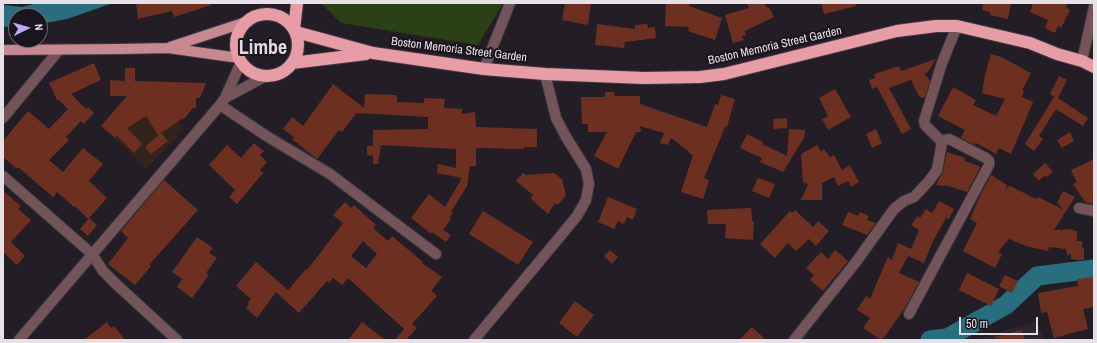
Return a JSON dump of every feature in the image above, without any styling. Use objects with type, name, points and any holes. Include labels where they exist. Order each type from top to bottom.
[{"type":"highway","points":[[264,3],[240,30],[236,39],[236,49],[240,60],[248,70],[256,74],[266,76],[276,75],[285,71],[292,63],[298,48],[295,30],[298,3]]},
{"type":"highway","points":[[249,19],[264,13],[276,14],[286,20],[295,30]]},
{"type":"highway","name":"Boston Memoria Street Garden","points":[[295,30],[373,53],[484,69],[545,74],[644,78],[700,77],[724,74],[897,31],[936,26],[958,26],[1030,43],[1057,54],[1082,60],[1094,67]]},
{"type":"highway","name":"Boston Memoria Street Garden","points":[[292,63],[373,53]]},
{"type":"main road","points":[[168,48],[249,19]]},
{"type":"main road","points":[[3,50],[168,48],[240,60]]},
{"type":"street","points":[[484,69],[510,3]]},
{"type":"street","points":[[1082,60],[1094,7]]},
{"type":"street","points":[[942,142],[925,126],[924,121],[942,63],[958,26]]},
{"type":"street","points":[[3,118],[59,50]]},
{"type":"street","points":[[223,102],[240,60]]},
{"type":"street","points":[[474,340],[563,233],[586,200],[589,184],[586,169],[556,118],[545,74]]},
{"type":"street","points":[[19,340],[223,102],[266,76]]},
{"type":"street","points":[[223,102],[268,137],[330,174],[436,254]]},
{"type":"street","points":[[909,314],[989,165],[989,161],[986,158],[949,139],[942,142]]},
{"type":"street","points":[[794,340],[856,262],[894,209],[904,201],[914,196],[929,181],[936,170],[942,142]]},
{"type":"street","points":[[3,176],[92,254],[103,271],[178,340]]},
{"type":"street","points":[[1079,208],[1094,211]]},
{"type":"shaded area","points":[[160,98],[184,130],[146,169],[115,139],[127,126]]},
{"type":"shaded area","points":[[1037,321],[1044,340],[975,340]]},
{"type":"green space","points":[[321,3],[503,3],[478,45],[341,23]]},
{"type":"water","points":[[38,3],[113,3],[67,19],[48,23],[48,8],[8,8],[8,27],[3,27],[3,5],[22,7]]},
{"type":"building","points":[[136,3],[210,3],[211,5],[174,17],[172,11],[138,19]]},
{"type":"building","points":[[565,3],[591,3],[588,25],[562,20]]},
{"type":"building","points":[[666,3],[689,3],[689,6],[722,18],[715,40],[688,31],[689,27],[665,26]]},
{"type":"building","points":[[747,3],[764,3],[767,8],[769,7],[774,17],[745,31],[746,35],[742,36],[744,40],[733,43],[725,15],[749,8]]},
{"type":"building","points":[[821,3],[855,3],[856,6],[824,14]]},
{"type":"building","points":[[983,3],[1011,3],[1008,19],[990,15],[990,12],[982,10]]},
{"type":"building","points":[[1033,3],[1068,3],[1066,7],[1070,10],[1061,28],[1058,26],[1055,33],[1045,28],[1048,20],[1030,12]]},
{"type":"building","points":[[597,24],[635,29],[635,25],[647,24],[648,28],[655,27],[656,38],[625,42],[624,48],[595,45]]},
{"type":"building","points":[[991,54],[1004,58],[1031,73],[1022,90],[1024,91],[1022,97],[1033,102],[1011,154],[999,148],[996,154],[976,143],[975,145],[961,138],[965,130],[938,116],[953,87],[976,100],[973,105],[996,116],[1005,99],[982,93]]},
{"type":"building","points":[[936,59],[928,72],[924,73],[930,81],[925,97],[922,98],[919,96],[911,80],[889,88],[911,129],[902,134],[877,87],[872,89],[869,80],[875,78],[874,74],[899,66],[901,71]]},
{"type":"building","points":[[94,63],[101,80],[71,94],[86,109],[88,107],[94,113],[84,124],[81,121],[66,137],[69,140],[49,160],[63,172],[83,148],[103,164],[89,181],[107,198],[88,219],[75,206],[74,207],[57,192],[53,197],[18,167],[17,169],[3,157],[3,141],[28,111],[49,129],[68,109],[59,100],[57,100],[49,83]]},
{"type":"building","points":[[125,68],[135,68],[135,81],[206,83],[200,98],[196,98],[196,108],[193,108],[183,120],[182,119],[158,135],[146,116],[127,128],[142,144],[134,153],[117,136],[115,138],[101,126],[127,96],[110,96],[110,80],[125,81]]},
{"type":"building","points":[[1059,76],[1067,80],[1058,98],[1088,118],[1083,126],[1056,109],[1039,136],[1043,139],[1034,151],[1025,144],[1054,97],[1050,94]]},
{"type":"building","points":[[333,84],[364,108],[365,94],[397,95],[397,102],[424,103],[424,98],[445,99],[444,108],[462,109],[462,114],[475,112],[476,127],[537,129],[537,147],[524,147],[524,149],[476,148],[476,166],[470,166],[467,186],[451,212],[453,213],[449,218],[451,219],[443,230],[451,235],[446,242],[432,232],[431,234],[411,218],[429,194],[445,207],[462,178],[437,173],[438,164],[456,168],[456,149],[381,145],[378,164],[373,164],[373,156],[367,155],[367,146],[373,146],[373,130],[428,129],[428,117],[356,113],[342,132],[339,130],[317,159],[292,139],[294,137],[283,129],[292,117],[303,126]]},
{"type":"building","points":[[835,89],[851,117],[828,130],[822,119],[828,116],[819,98]]},
{"type":"building","points":[[605,92],[614,92],[614,96],[640,96],[640,104],[707,127],[715,104],[718,105],[721,95],[735,99],[727,127],[725,127],[704,178],[709,180],[703,199],[681,192],[693,155],[671,138],[668,145],[660,143],[664,133],[640,126],[641,132],[636,132],[618,169],[594,156],[607,132],[588,132],[588,124],[582,124],[581,97],[605,97]]},
{"type":"building","points":[[787,118],[787,128],[774,129],[773,119]]},
{"type":"building","points":[[789,129],[805,130],[804,138],[783,172],[760,162],[762,158],[740,148],[747,134],[763,142],[762,144],[787,156]]},
{"type":"building","points":[[876,129],[882,143],[872,148],[866,134]]},
{"type":"building","points":[[1070,132],[1074,141],[1062,148],[1057,140]]},
{"type":"building","points":[[161,133],[168,141],[151,154],[145,147]]},
{"type":"building","points":[[254,143],[264,151],[260,155],[267,162],[260,170],[263,173],[237,204],[229,197],[235,190],[209,165],[227,145],[241,158]]},
{"type":"building","points":[[817,145],[821,152],[824,149],[830,157],[834,155],[842,170],[850,165],[859,182],[851,187],[848,181],[838,186],[834,177],[822,183],[822,200],[800,200],[808,184],[803,182],[801,154]]},
{"type":"building","points":[[947,152],[965,158],[964,161],[979,166],[980,168],[967,192],[949,186],[936,185],[943,171]]},
{"type":"building","points":[[1094,159],[1094,202],[1092,204],[1085,202],[1073,184],[1077,182],[1071,170]]},
{"type":"building","points":[[1045,163],[1053,172],[1047,177],[1045,175],[1039,181],[1033,174]]},
{"type":"building","points":[[523,173],[526,175],[554,173],[562,179],[566,195],[558,205],[555,203],[548,214],[531,199],[533,195],[516,181]]},
{"type":"building","points":[[991,175],[1007,185],[1005,190],[1009,186],[1012,187],[1036,199],[1038,197],[1064,210],[1057,203],[1063,191],[1075,197],[1054,230],[1073,229],[1073,231],[1077,231],[1077,241],[1082,241],[1082,248],[1084,248],[1084,260],[1071,259],[1071,254],[1067,255],[1066,249],[1049,247],[1048,251],[1026,246],[1009,239],[998,252],[1002,254],[995,268],[963,251],[977,223],[970,219]]},
{"type":"building","points":[[758,178],[775,184],[769,198],[752,191]]},
{"type":"building","points":[[164,180],[198,210],[149,265],[151,266],[135,285],[108,264],[128,238],[121,231]]},
{"type":"building","points":[[3,191],[21,206],[18,209],[31,220],[11,242],[25,256],[17,265],[3,252]]},
{"type":"building","points":[[608,197],[637,209],[633,220],[627,217],[624,224],[618,221],[614,229],[598,222]]},
{"type":"building","points":[[939,201],[954,209],[949,219],[946,218],[933,241],[924,263],[908,256],[899,273],[919,282],[905,308],[881,340],[863,328],[870,318],[857,310],[866,296],[870,299],[888,257],[892,260],[898,243],[911,249],[919,230],[911,225],[918,216],[920,218],[926,209],[932,213]]},
{"type":"building","points":[[345,202],[351,208],[354,205],[376,225],[373,228],[388,241],[392,236],[423,262],[422,263],[442,277],[431,291],[437,296],[412,324],[417,328],[406,340],[395,340],[404,329],[348,278],[342,285],[333,278],[329,283],[327,281],[299,313],[276,292],[257,318],[246,308],[251,299],[236,286],[256,262],[288,290],[306,269],[307,270],[343,223],[333,215]],"holes":[[[363,241],[377,254],[366,268],[351,256]]]},
{"type":"building","points":[[751,208],[752,221],[754,221],[753,240],[725,238],[726,224],[708,224],[707,210]]},
{"type":"building","points":[[795,210],[813,227],[818,221],[829,231],[816,246],[809,239],[796,251],[788,243],[775,258],[760,244],[790,211],[792,213]]},
{"type":"building","points":[[483,211],[533,242],[518,265],[469,234]]},
{"type":"building","points":[[848,212],[858,216],[860,212],[869,216],[867,220],[876,223],[867,235],[842,225]]},
{"type":"building","points":[[89,218],[97,225],[88,236],[80,229]]},
{"type":"building","points":[[197,237],[213,248],[209,253],[217,258],[206,273],[209,275],[192,298],[177,287],[182,279],[172,272]]},
{"type":"building","points":[[610,250],[618,257],[612,264],[604,256]]},
{"type":"building","points":[[835,250],[848,261],[823,291],[810,280],[814,275],[806,268],[821,252],[828,259]]},
{"type":"building","points":[[967,273],[999,289],[991,306],[959,290]]},
{"type":"building","points":[[1005,275],[1018,281],[1012,293],[999,286]]},
{"type":"building","points":[[1094,277],[1094,307],[1083,309],[1088,329],[1054,338],[1047,312],[1041,313],[1038,293],[1078,286],[1077,279]]},
{"type":"building","points":[[575,301],[594,315],[577,337],[559,323]]},
{"type":"building","points":[[107,322],[111,328],[114,326],[125,340],[84,340]]},
{"type":"building","points":[[362,322],[385,340],[348,340]]},
{"type":"building","points":[[752,327],[766,340],[739,340]]},
{"type":"building","points":[[1022,330],[1025,340],[996,340],[995,337]]},
{"type":"waterway","points":[[930,340],[947,338],[1006,305],[1037,276],[1094,269]]},
{"type":"district","name":"Limbe","points":[[263,49]]}]
